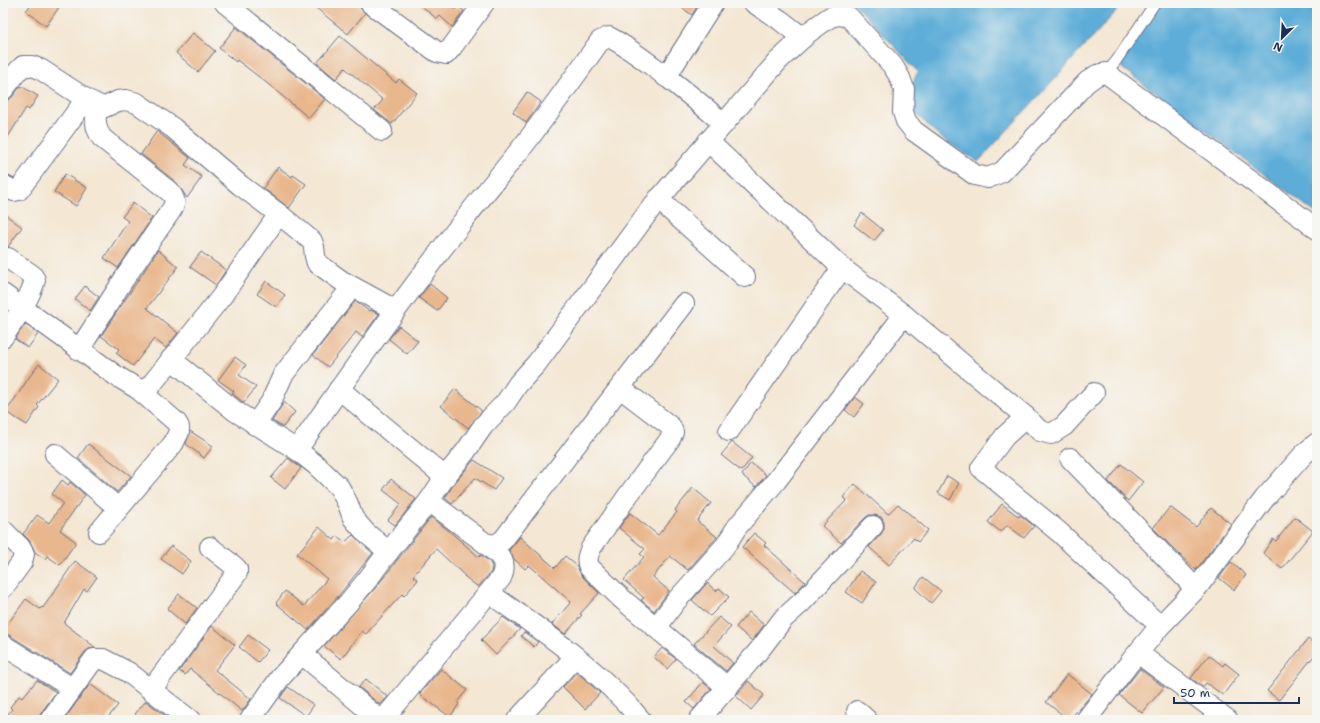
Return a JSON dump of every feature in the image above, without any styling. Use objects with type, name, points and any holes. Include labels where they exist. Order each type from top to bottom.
[{"type":"street","points":[[225,3],[382,131]]},
{"type":"street","points":[[370,3],[437,52],[446,54],[452,48],[484,3]]},
{"type":"street","points":[[666,77],[713,3]]},
{"type":"street","points":[[754,3],[780,20],[803,38]]},
{"type":"street","points":[[250,720],[280,678],[348,603],[429,501],[483,426],[506,402],[518,384],[537,363],[658,199],[778,61],[803,38],[839,9],[849,17],[897,72],[904,89],[903,112],[906,121],[914,131],[975,175],[988,178],[1002,172],[1087,82],[1097,75],[1106,73],[1317,230]]},
{"type":"street","points":[[298,450],[395,310],[527,141],[600,41],[609,37],[643,59],[694,98],[724,124]]},
{"type":"street","points":[[3,90],[23,66],[32,66],[40,69],[92,102],[105,107],[118,101],[126,100],[137,103],[173,128],[240,185],[312,241],[317,263],[352,287],[395,310]]},
{"type":"street","points":[[3,185],[14,191],[19,190],[92,102]]},
{"type":"street","points":[[79,350],[175,203],[175,198],[170,192],[102,138],[98,133],[92,102]]},
{"type":"street","points":[[708,142],[842,268],[904,315],[1026,417],[1040,431],[1052,434],[1064,426],[1094,393]]},
{"type":"street","points":[[658,199],[745,277]]},
{"type":"street","points":[[138,390],[146,390],[151,385],[222,296],[279,214]]},
{"type":"street","points":[[3,337],[22,308],[35,280],[32,275],[8,258]]},
{"type":"street","points":[[730,431],[842,268]]},
{"type":"street","points":[[255,425],[271,402],[283,375],[352,287]]},
{"type":"street","points":[[3,294],[79,350],[138,390],[176,422],[179,427],[179,432],[173,444],[99,532]]},
{"type":"street","points":[[485,543],[495,545],[502,540],[684,304]]},
{"type":"street","points":[[656,628],[676,601],[725,546],[737,527],[776,481],[904,315]]},
{"type":"street","points":[[171,359],[215,396],[255,425],[298,450],[316,465],[338,487],[348,504],[353,518],[366,533],[389,552]]},
{"type":"street","points":[[620,388],[671,427],[673,432],[670,439],[591,548],[587,562],[589,567],[622,599],[728,688]]},
{"type":"street","points":[[339,389],[445,477]]},
{"type":"street","points":[[1026,417],[1005,436],[981,468],[1059,532],[1160,626]]},
{"type":"street","points":[[1086,720],[1160,626],[1196,589],[1265,498],[1304,454],[1317,443]]},
{"type":"street","points":[[55,454],[118,508]]},
{"type":"street","points":[[1070,458],[1196,589]]},
{"type":"street","points":[[302,654],[381,720],[488,593],[500,578],[505,564],[485,543],[429,501]]},
{"type":"street","points":[[699,720],[762,648],[783,619],[802,602],[873,526]]},
{"type":"street","points":[[3,530],[20,547],[24,554],[22,562],[3,588]]},
{"type":"street","points":[[151,690],[237,573],[237,569],[234,566],[210,547]]},
{"type":"street","points":[[488,593],[552,637],[617,692],[641,720]]},
{"type":"street","points":[[3,644],[72,688]]},
{"type":"street","points":[[1138,653],[1228,720]]},
{"type":"street","points":[[517,720],[575,657]]},
{"type":"street","points":[[50,720],[94,659],[104,659],[128,672],[190,720]]},
{"type":"lane","points":[[1106,73],[1116,62],[1156,3]]},
{"type":"water","points":[[854,3],[1124,3],[978,162],[939,136],[903,101],[918,72]]},
{"type":"water","points":[[1162,3],[1317,3],[1317,214],[1122,68],[1121,48]]},
{"type":"building","points":[[32,3],[62,3],[46,26],[26,11]]},
{"type":"building","points":[[310,3],[359,3],[360,8],[365,13],[348,34]]},
{"type":"building","points":[[418,3],[451,3],[450,4],[456,9],[458,6],[464,11],[452,27],[440,16],[437,19]]},
{"type":"building","points":[[675,3],[699,3],[692,15]]},
{"type":"building","points":[[236,27],[325,99],[309,118],[263,80],[237,60],[236,62],[219,48]]},
{"type":"building","points":[[193,33],[215,51],[198,72],[176,53]]},
{"type":"building","points":[[340,36],[396,83],[399,79],[417,93],[392,124],[374,110],[383,100],[345,68],[336,79],[317,63]]},
{"type":"building","points":[[21,86],[38,96],[29,110],[26,108],[3,145],[3,106]]},
{"type":"building","points":[[527,92],[541,102],[526,123],[513,112]]},
{"type":"building","points":[[157,131],[190,158],[185,165],[202,177],[187,198],[177,183],[141,154]]},
{"type":"building","points":[[278,167],[292,177],[293,175],[306,184],[289,208],[263,188]]},
{"type":"building","points":[[65,174],[87,188],[76,206],[54,192]]},
{"type":"building","points":[[133,203],[152,218],[118,268],[104,258],[128,221],[122,217]]},
{"type":"building","points":[[3,213],[22,227],[8,247],[3,248]]},
{"type":"building","points":[[862,213],[883,230],[874,241],[854,225]]},
{"type":"building","points":[[158,250],[178,267],[147,308],[178,333],[166,348],[154,339],[133,366],[116,353],[119,349],[101,336]]},
{"type":"building","points":[[201,252],[226,270],[216,285],[190,267]]},
{"type":"building","points":[[266,281],[285,295],[276,307],[257,294]]},
{"type":"building","points":[[430,284],[447,298],[437,311],[419,298]]},
{"type":"building","points":[[85,286],[99,297],[90,311],[75,299]]},
{"type":"building","points":[[355,301],[369,311],[370,310],[379,314],[362,337],[356,332],[328,367],[313,355]]},
{"type":"building","points":[[25,324],[38,334],[28,348],[15,339]]},
{"type":"building","points":[[399,326],[418,341],[407,354],[389,339]]},
{"type":"building","points":[[235,357],[246,365],[239,375],[256,387],[244,403],[232,393],[234,391],[218,380]]},
{"type":"building","points":[[39,364],[58,379],[37,405],[39,407],[27,425],[6,412]]},
{"type":"building","points":[[455,389],[482,411],[468,428],[441,406]]},
{"type":"building","points":[[855,397],[864,404],[854,417],[845,410]]},
{"type":"building","points":[[284,402],[295,412],[283,427],[272,421]]},
{"type":"building","points":[[190,431],[213,446],[204,458],[186,444]]},
{"type":"building","points":[[732,442],[752,458],[741,471],[721,455]]},
{"type":"building","points":[[88,444],[131,476],[117,492],[78,458]]},
{"type":"building","points":[[288,458],[301,468],[285,489],[271,478]]},
{"type":"building","points":[[474,460],[502,478],[494,490],[475,478],[452,504],[445,498],[454,484]]},
{"type":"building","points":[[751,463],[766,475],[756,487],[742,475]]},
{"type":"building","points":[[1121,464],[1143,482],[1128,501],[1108,481]]},
{"type":"building","points":[[947,476],[959,483],[950,500],[938,493]]},
{"type":"building","points":[[391,479],[416,499],[395,525],[388,520],[401,504],[383,490]]},
{"type":"building","points":[[62,480],[68,485],[70,482],[85,495],[60,530],[76,542],[60,565],[47,556],[45,559],[35,552],[30,541],[23,534],[37,515],[49,523],[63,503],[52,494]]},
{"type":"building","points":[[855,484],[888,514],[898,504],[928,530],[918,542],[914,538],[889,565],[869,547],[884,529],[884,522],[881,517],[869,515],[841,543],[822,526],[847,500],[843,497]]},
{"type":"building","points":[[693,488],[711,503],[697,521],[717,537],[688,570],[670,556],[653,577],[669,591],[654,611],[641,600],[644,598],[624,580],[644,557],[640,554],[645,549],[619,528],[630,513],[658,535],[677,512],[675,510]]},
{"type":"building","points":[[1002,504],[1034,526],[1024,538],[1007,525],[1001,532],[988,522]]},
{"type":"building","points":[[1170,507],[1196,527],[1211,508],[1231,524],[1196,570],[1153,528]]},
{"type":"building","points":[[431,517],[479,557],[481,555],[490,562],[492,567],[491,572],[478,587],[464,576],[436,549],[413,576],[418,580],[404,596],[402,594],[366,634],[362,631],[341,659],[324,646],[377,586]]},
{"type":"building","points":[[1295,517],[1313,531],[1282,569],[1263,553],[1273,539],[1276,541]]},
{"type":"building","points":[[319,527],[334,540],[337,536],[345,542],[353,535],[373,553],[308,630],[276,603],[285,591],[304,606],[327,579],[297,554]]},
{"type":"building","points":[[754,533],[766,543],[764,545],[805,582],[795,593],[742,547]]},
{"type":"building","points":[[520,537],[555,568],[565,556],[577,566],[581,575],[599,593],[580,614],[582,615],[565,634],[552,624],[571,602],[529,565],[525,569],[514,559],[509,550]]},
{"type":"building","points":[[171,546],[191,561],[182,574],[161,559]]},
{"type":"building","points":[[75,561],[97,577],[87,591],[84,589],[64,623],[96,648],[89,649],[85,652],[70,673],[9,635],[3,634],[3,630],[26,599],[40,609],[42,607],[43,608]]},
{"type":"building","points":[[1231,562],[1246,575],[1234,590],[1219,578]]},
{"type":"building","points":[[860,571],[876,582],[862,603],[846,592]]},
{"type":"building","points":[[923,577],[941,591],[931,603],[915,588]]},
{"type":"building","points":[[707,583],[716,591],[719,588],[729,597],[710,616],[692,600]]},
{"type":"building","points":[[179,594],[197,608],[185,624],[167,609]]},
{"type":"building","points":[[749,612],[764,625],[752,641],[736,627]]},
{"type":"building","points":[[503,617],[520,629],[496,655],[481,640]]},
{"type":"building","points":[[719,617],[731,627],[714,646],[733,663],[726,671],[694,644]]},
{"type":"building","points":[[212,626],[235,645],[215,670],[251,699],[242,711],[190,669],[185,675],[179,671]]},
{"type":"building","points":[[524,632],[538,642],[534,647],[521,636]]},
{"type":"building","points":[[248,635],[268,650],[258,662],[239,647]]},
{"type":"building","points":[[1308,639],[1317,646],[1317,652],[1279,700],[1267,691]]},
{"type":"building","points":[[662,648],[676,659],[667,669],[654,657]]},
{"type":"building","points":[[1209,655],[1223,666],[1225,663],[1239,674],[1223,695],[1206,683],[1203,687],[1191,678]]},
{"type":"building","points":[[441,669],[467,690],[457,702],[459,704],[450,717],[419,694]]},
{"type":"building","points":[[1140,669],[1164,687],[1142,713],[1119,695]]},
{"type":"building","points":[[577,672],[600,693],[585,709],[563,687]]},
{"type":"building","points":[[1067,674],[1092,694],[1069,720],[1046,702]]},
{"type":"building","points":[[366,679],[388,697],[380,705],[359,687]]},
{"type":"building","points":[[37,680],[56,692],[41,713],[39,720],[3,720],[12,709],[10,707],[19,696],[22,698]]},
{"type":"building","points":[[748,681],[764,695],[751,710],[736,696]]},
{"type":"building","points":[[703,682],[711,689],[694,709],[686,702]]},
{"type":"building","points":[[90,684],[118,705],[106,720],[64,720]]},
{"type":"building","points":[[288,687],[314,705],[306,716],[280,698]]},
{"type":"building","points":[[146,701],[171,720],[142,720],[135,714]]}]
